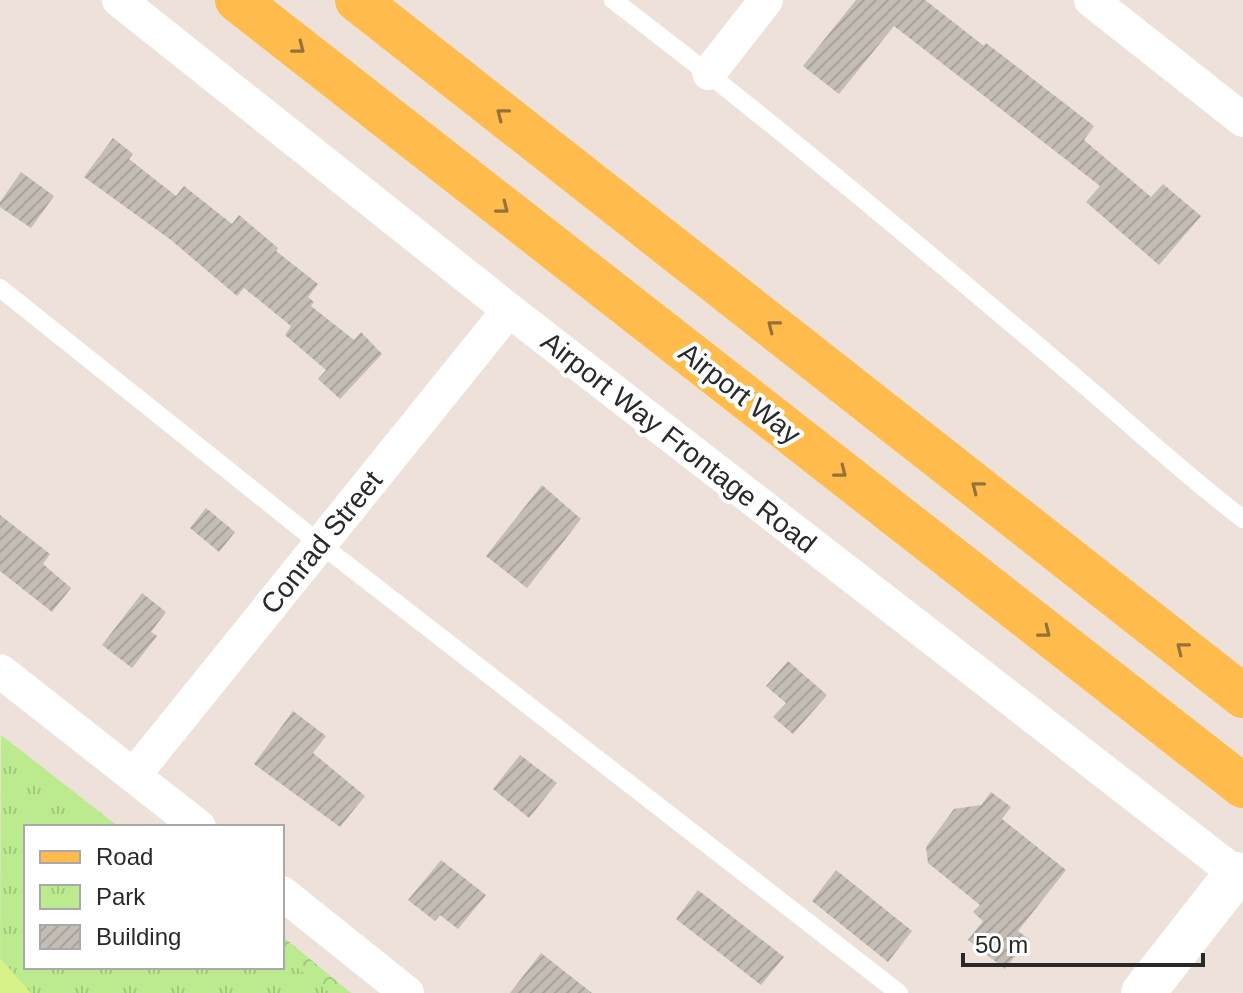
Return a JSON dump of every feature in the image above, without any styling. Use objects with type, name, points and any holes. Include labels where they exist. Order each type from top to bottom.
[{"type":"main road","name":"Airport Way","points":[[237,0],[1243,786]]},
{"type":"main road","points":[[357,0],[1243,696]]},
{"type":"street","name":"Airport Way Frontage Road","points":[[119,0],[509,310],[1239,876]]},
{"type":"street","points":[[709,73],[766,0]]},
{"type":"street","points":[[1091,0],[1243,120]]},
{"type":"street","name":"Conrad Street","points":[[134,775],[509,310]]},
{"type":"street","points":[[0,671],[196,825]]},
{"type":"street","points":[[1143,993],[1239,876]]},
{"type":"street","points":[[284,895],[407,993]]},
{"type":"lane","points":[[613,0],[709,73],[1065,368],[1184,473],[1243,519]]},
{"type":"lane","points":[[0,288],[319,543],[899,993]]},
{"type":"green space","points":[[1,735],[116,825],[24,825],[24,969],[284,969],[284,958],[330,993],[0,993]]},
{"type":"green space","points":[[284,938],[351,993],[151,993],[284,969]]},
{"type":"green space","points":[[0,958],[31,993],[0,993]]},
{"type":"building","points":[[856,0],[925,0],[1094,126],[1084,140],[1151,197],[1163,184],[1201,216],[1159,265],[1086,202],[1100,186],[894,26],[839,94],[803,66]]},
{"type":"building","points":[[113,138],[133,154],[129,159],[176,196],[184,186],[232,224],[239,215],[278,248],[276,251],[318,284],[308,297],[314,302],[311,306],[354,340],[361,332],[382,354],[340,399],[318,379],[326,370],[285,335],[291,326],[244,288],[237,296],[171,240],[84,177]]},
{"type":"building","points":[[21,172],[54,196],[31,228],[0,207],[0,202]]},
{"type":"building","points":[[542,485],[581,519],[527,588],[486,556]]},
{"type":"building","points":[[206,508],[235,532],[219,552],[190,528]]},
{"type":"building","points":[[0,515],[50,554],[43,564],[71,588],[52,612],[0,571]]},
{"type":"building","points":[[142,593],[166,612],[151,632],[157,636],[132,668],[102,645]]},
{"type":"building","points":[[788,661],[827,695],[793,734],[773,717],[786,703],[766,686]]},
{"type":"building","points":[[293,711],[326,736],[313,753],[365,796],[340,827],[254,764]]},
{"type":"building","points":[[520,755],[557,783],[529,818],[493,789]]},
{"type":"building","points":[[991,792],[1011,807],[1002,819],[1066,870],[1018,931],[1029,939],[1005,969],[968,940],[983,921],[973,912],[980,905],[928,863],[926,847],[954,809],[981,805]]},
{"type":"building","points":[[441,860],[486,895],[458,929],[440,915],[435,921],[408,900]]},
{"type":"building","points":[[836,870],[912,931],[888,962],[812,901]]},
{"type":"building","points":[[698,890],[784,957],[761,985],[676,919]]},
{"type":"building","points":[[541,953],[592,993],[510,993]]}]
